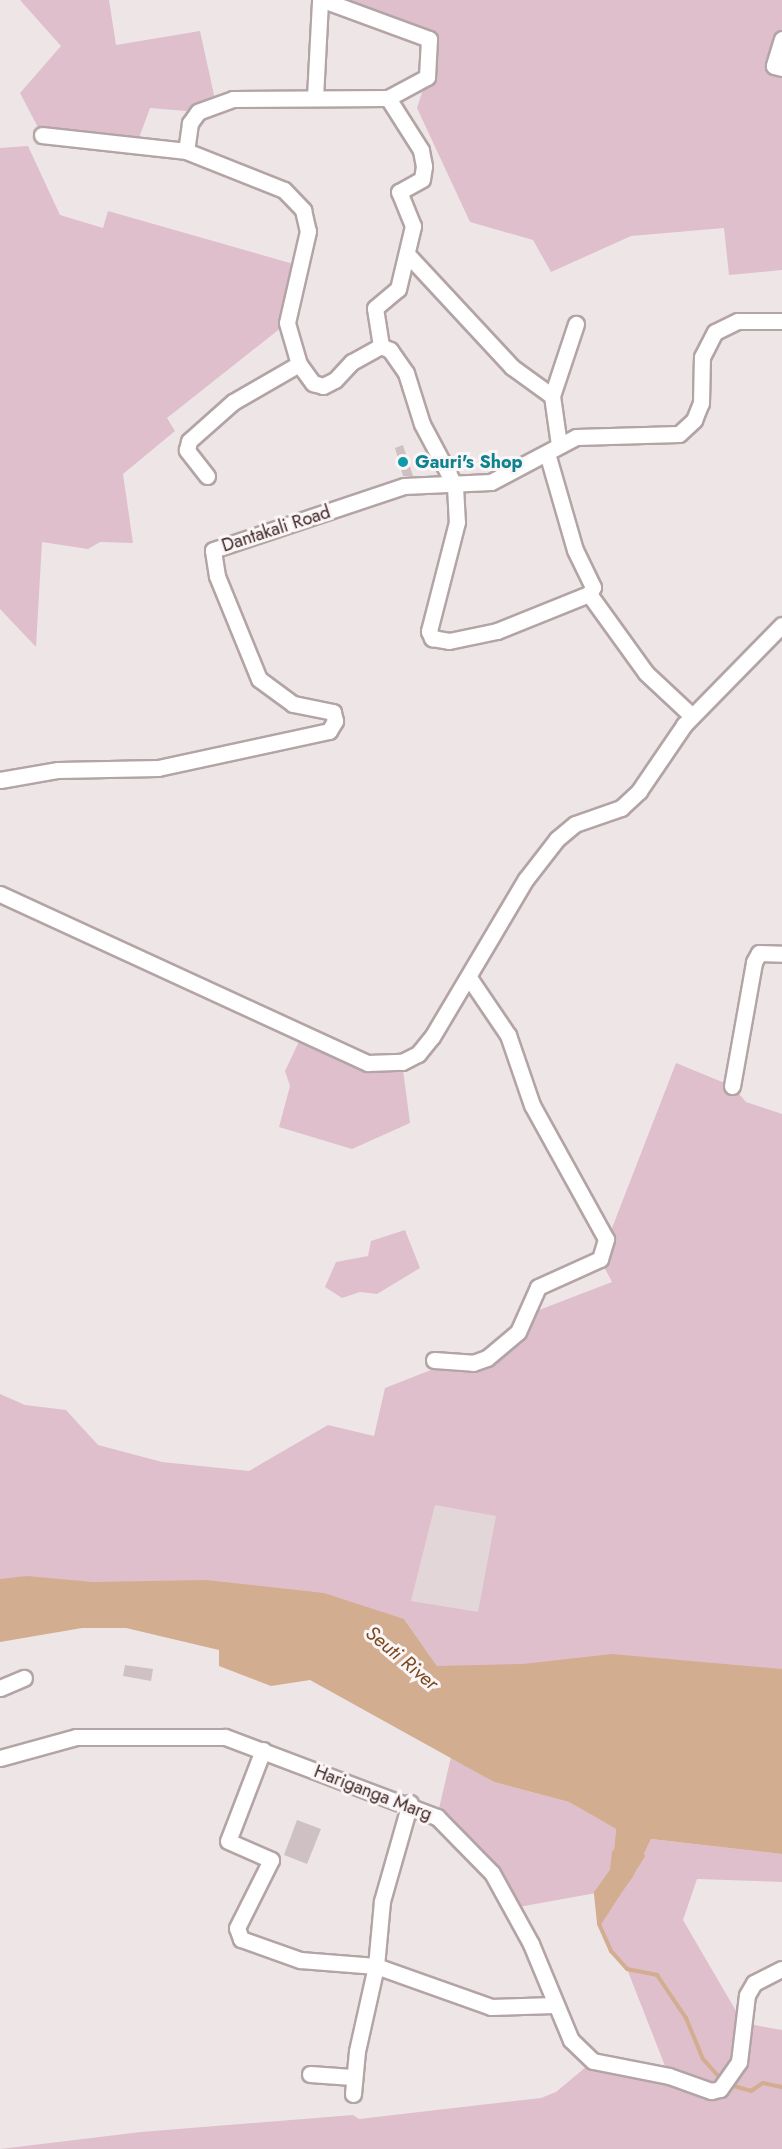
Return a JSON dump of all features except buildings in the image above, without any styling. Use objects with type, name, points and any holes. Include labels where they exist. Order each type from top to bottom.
[{"type":"street","points":[[186,151],[190,123],[198,112],[216,104],[253,96],[315,97],[388,98],[427,77],[429,39],[321,0],[315,97]]},
{"type":"street","points":[[782,39],[774,66],[782,68]]},
{"type":"street","points":[[381,346],[375,308],[398,289],[408,255],[413,226],[399,192],[422,178],[424,166],[421,150],[388,98]]},
{"type":"street","points":[[42,135],[186,151],[284,190],[303,210],[308,231],[286,324],[299,364],[313,383],[323,386],[381,346]]},
{"type":"street","points":[[408,255],[512,367],[552,396]]},
{"type":"street","name":"Dantakali Road","points":[[0,780],[58,770],[158,768],[329,731],[335,721],[333,712],[293,704],[259,679],[217,576],[213,550],[404,486],[491,483],[553,449],[599,434],[679,434],[694,420],[701,403],[702,357],[715,332],[738,321],[782,321]]},
{"type":"street","points":[[381,346],[390,350],[406,373],[422,424],[455,486],[453,543],[429,631],[432,639],[449,641],[497,631],[589,594],[593,587],[575,550],[553,449],[552,396],[576,324]]},
{"type":"street","points":[[207,476],[187,450],[189,441],[233,402],[299,364]]},
{"type":"street","points":[[589,594],[646,673],[692,716]]},
{"type":"street","points":[[0,894],[368,1063],[402,1062],[418,1054],[470,979],[526,879],[557,839],[575,824],[621,808],[692,716],[774,642],[782,625]]},
{"type":"street","points":[[732,1086],[754,962],[759,953],[782,954]]},
{"type":"street","points":[[434,1360],[473,1363],[487,1358],[518,1332],[538,1287],[600,1259],[606,1239],[532,1105],[508,1035],[470,979]]},
{"type":"street","points":[[0,1688],[24,1678]]},
{"type":"street","name":"Hariganga Marg","points":[[0,1758],[76,1737],[109,1734],[203,1735],[263,1750],[410,1803],[437,1817],[492,1873],[531,1944],[554,2005],[571,2040],[592,2061],[669,2076],[711,2091],[720,2089],[732,2077],[739,2062],[747,1995],[754,1983],[782,1969]]},
{"type":"street","points":[[263,1750],[228,1841],[271,1860],[237,1928],[241,1939],[267,1952],[300,1960],[376,1966],[491,2007],[554,2005]]},
{"type":"street","points":[[352,2094],[352,2078],[376,1966],[382,1901],[410,1803]]},
{"type":"street","points":[[310,2074],[352,2078]]},
{"type":"shaded area","points":[[20,0],[109,0],[116,45],[200,31],[216,104],[198,112],[150,108],[136,146],[42,135],[20,93],[61,46]]},
{"type":"shaded area","points":[[323,0],[782,0],[782,270],[729,275],[724,228],[631,236],[551,272],[533,240],[470,222],[417,108],[427,77],[429,39]]},
{"type":"shaded area","points":[[28,146],[60,215],[103,228],[108,211],[297,265],[287,323],[167,418],[175,431],[123,474],[133,543],[100,542],[88,549],[42,542],[36,647],[0,609],[0,148]]},
{"type":"shaded area","points":[[303,1033],[368,1063],[402,1062],[410,1123],[352,1149],[279,1127],[290,1086],[285,1071]]},
{"type":"shaded area","points":[[676,1063],[732,1086],[746,1102],[782,1114],[782,1669],[437,1666],[404,1619],[93,1582],[0,1579],[0,1394],[25,1405],[66,1410],[98,1445],[162,1462],[249,1471],[328,1425],[374,1436],[385,1388],[436,1368],[487,1358],[526,1315],[612,1282],[600,1259]],"holes":[[[435,1505],[496,1516],[478,1612],[411,1601]]]},
{"type":"shaded area","points":[[405,1230],[420,1268],[377,1294],[360,1292],[342,1298],[325,1287],[336,1262],[368,1256],[371,1241]]},
{"type":"shaded area","points":[[435,1504],[497,1516],[478,1613],[410,1601]]},
{"type":"shaded area","points":[[451,1757],[494,1782],[569,1802],[616,1829],[612,1870],[596,1893],[513,1908],[437,1817]]},
{"type":"shaded area","points":[[651,1839],[782,1854],[782,1882],[697,1879],[683,1920],[743,2023],[782,2030],[782,2149],[0,2149],[141,2132],[353,2115],[359,2119],[541,2098],[556,2092],[593,2061],[669,2076],[627,1969],[611,1951],[599,1924],[633,1877]]},
{"type":"water","name":"Seuti River","points":[[27,1576],[93,1582],[206,1580],[324,1593],[404,1619],[437,1666],[523,1664],[612,1654],[782,1669],[782,1854],[651,1839],[633,1877],[599,1924],[596,1893],[612,1870],[616,1829],[569,1802],[494,1782],[310,1680],[271,1686],[219,1666],[219,1650],[126,1628],[82,1628],[0,1642],[0,1579]]},
{"type":"waterway","points":[[599,1923],[596,1893],[612,1870],[614,1852]]},
{"type":"waterway","points":[[643,1856],[599,1924],[611,1951],[627,1969],[657,1975],[686,2018],[703,2059],[721,2079]]},
{"type":"waterway","points":[[727,2084],[751,2091],[763,2083],[782,2087]]},
{"type":"place","name":"Gauri's Shop","points":[[403,462]]}]
